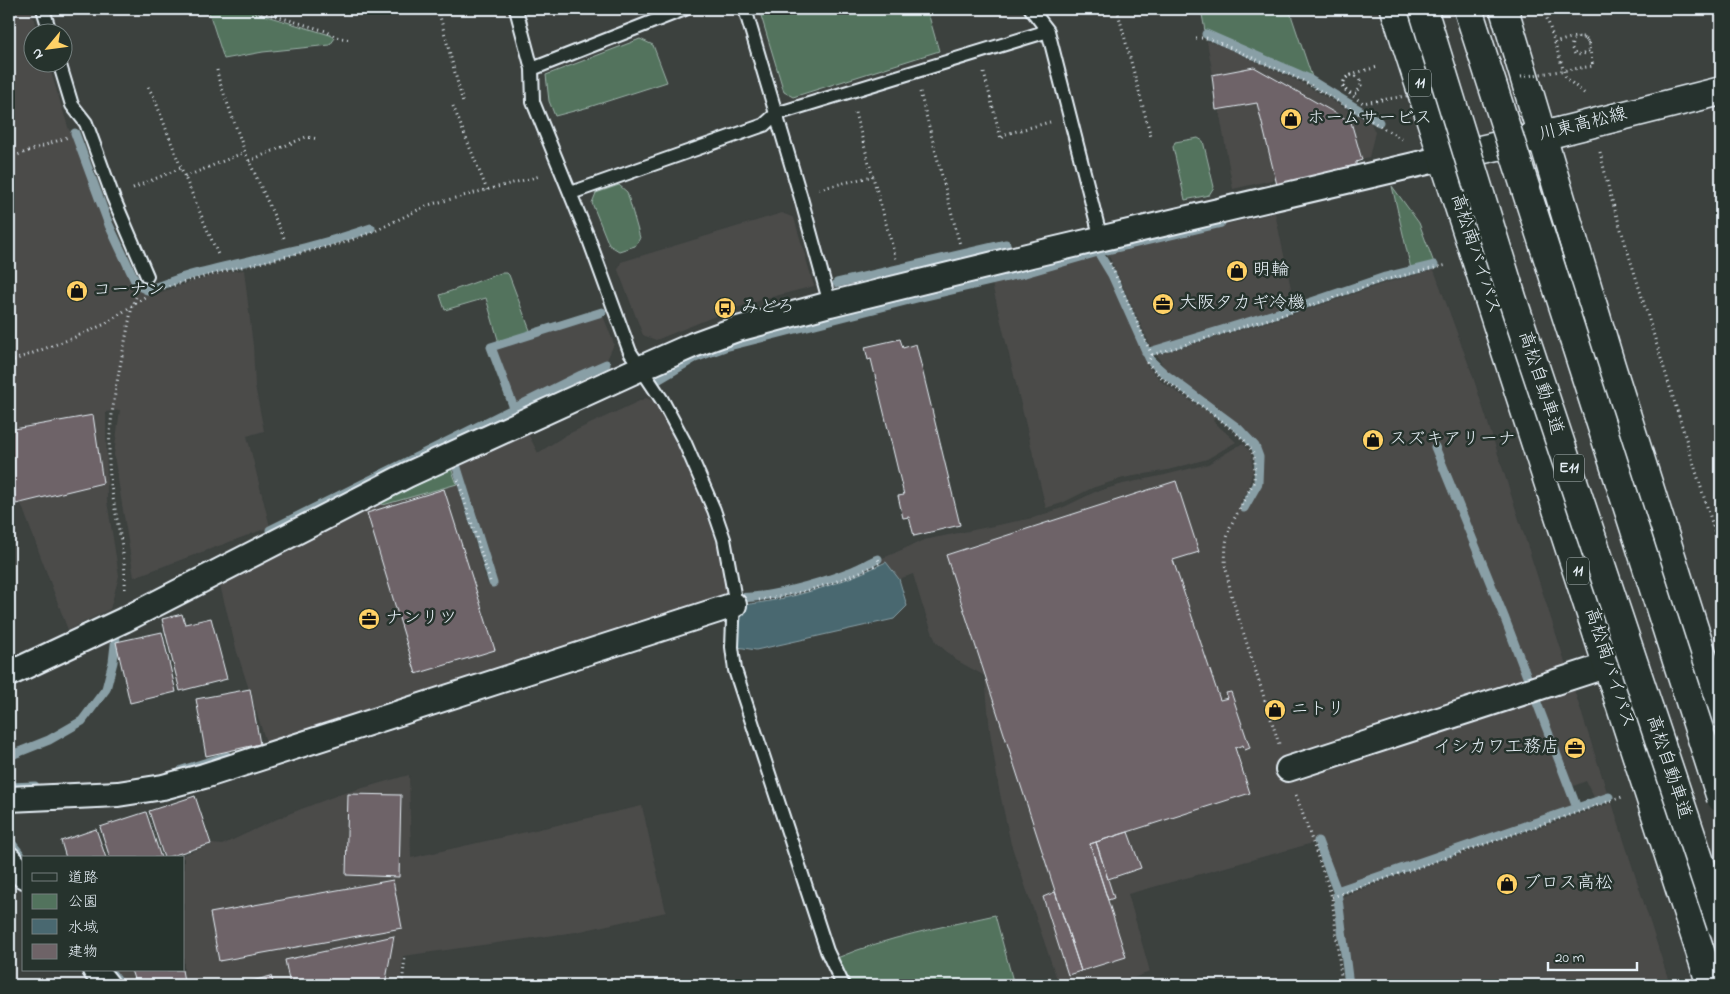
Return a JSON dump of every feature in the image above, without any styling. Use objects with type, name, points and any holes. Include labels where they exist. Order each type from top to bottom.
[{"type":"main road","name":"高松南バイパス","points":[[1395,9],[1711,985]]},
{"type":"main road","name":"11","points":[[1417,9],[1434,63],[1444,158]]},
{"type":"main road","name":"高松自動車道","points":[[1423,9],[1513,301],[1721,925]]},
{"type":"main road","name":"E11","points":[[1468,9],[1721,798]]},
{"type":"main road","points":[[1475,9],[1487,47],[1542,136]]},
{"type":"main road","points":[[1504,9],[1614,375],[1721,714]]},
{"type":"main road","name":"川東高松線","points":[[1444,158],[1542,136],[1721,91]]},
{"type":"street","points":[[9,674],[124,620],[407,475],[641,368],[693,345],[734,330],[830,304],[1444,158]]},
{"type":"street","points":[[9,799],[118,794],[163,787],[204,776],[734,606]]},
{"type":"street","points":[[1288,769],[1608,665]]},
{"type":"street","points":[[9,859],[22,874]]},
{"type":"street","points":[[97,972],[107,985]]},
{"type":"lane","points":[[42,9],[47,22]]},
{"type":"lane","points":[[516,9],[532,68],[533,102],[571,193],[630,352],[662,400],[684,441],[714,510],[726,547],[734,594],[732,647],[735,670],[824,942],[843,985]]},
{"type":"lane","points":[[532,68],[685,9]]},
{"type":"lane","points":[[745,9],[830,304]]},
{"type":"lane","points":[[1031,9],[1048,31],[1101,239]]},
{"type":"lane","points":[[571,193],[764,125],[776,114],[1048,31]]},
{"type":"lane","points":[[62,72],[72,105],[86,122],[113,196],[147,276]]},
{"type":"path","points":[[252,9],[326,31],[336,37],[351,40]]},
{"type":"path","points":[[438,9],[463,103]]},
{"type":"path","points":[[1117,9],[1151,137]]},
{"type":"path","points":[[1544,9],[1566,78],[1586,94]]},
{"type":"path","points":[[1554,43],[1568,40],[1573,38],[1578,37],[1587,39],[1590,48],[1585,54],[1582,55],[1575,54],[1571,45],[1573,40],[1574,39],[1576,37],[1583,36],[1586,39],[1588,41],[1589,44],[1591,52]]},
{"type":"path","points":[[1196,38],[1206,38],[1224,45],[1303,81],[1402,139]]},
{"type":"path","points":[[978,52],[1001,139],[1006,134],[1070,116]]},
{"type":"path","points":[[1346,92],[1343,87],[1343,81],[1347,77],[1349,76],[1353,75],[1358,78],[1361,83],[1357,93],[1352,94],[1344,88],[1345,79],[1350,76],[1358,74],[1378,67]]},
{"type":"path","points":[[217,70],[245,152],[285,240]]},
{"type":"path","points":[[914,72],[960,245]]},
{"type":"path","points":[[148,87],[154,96],[184,176],[219,257]]},
{"type":"path","points":[[849,92],[896,259]]},
{"type":"path","points":[[453,106],[486,190]]},
{"type":"path","points":[[9,158],[66,137],[91,137]]},
{"type":"path","points":[[249,161],[306,137],[319,139]]},
{"type":"path","points":[[1599,148],[1610,194],[1721,552]]},
{"type":"path","points":[[184,176],[245,152]]},
{"type":"path","points":[[113,196],[181,168]]},
{"type":"path","points":[[160,290],[226,271],[343,243],[375,231],[428,205],[562,171]]},
{"type":"path","points":[[801,198],[813,190],[873,176]]},
{"type":"path","points":[[1101,239],[1105,254],[1117,275],[1152,355]]},
{"type":"path","points":[[1342,985],[1332,898],[1312,843],[1231,594],[1225,564],[1226,543],[1230,529],[1254,481],[1255,460],[1252,451],[1244,440],[1217,417],[1163,379],[1148,363],[1152,355],[1295,311],[1385,280],[1448,265]]},
{"type":"path","points":[[124,620],[125,575],[113,500],[109,454],[113,412],[132,306],[147,276]]},
{"type":"path","points":[[9,362],[74,338],[105,324],[152,292]]},
{"type":"path","points":[[450,455],[491,584]]},
{"type":"path","points":[[734,606],[742,602],[791,594],[853,576],[880,563],[878,559]]},
{"type":"path","points":[[1332,898],[1623,797]]},
{"type":"path","points":[[402,985],[404,957]]},
{"type":"shaded area","name":"コーナン","points":[[9,9],[31,9],[35,22],[22,22],[22,72],[51,72],[69,130],[76,139],[108,226],[136,288],[153,295],[226,272],[244,270],[253,346],[255,386],[264,431],[247,436],[270,527],[134,577],[114,455],[120,410],[106,412],[107,501],[119,576],[110,609],[68,630],[9,471]]},
{"type":"shaded area","name":"ホームサービス","points":[[1207,41],[1302,83],[1371,124],[1375,132],[1369,157],[1233,189]]},
{"type":"shaded area","points":[[782,213],[794,218],[814,286],[733,309],[656,340],[643,335],[618,270],[621,262]]},
{"type":"shaded area","points":[[1275,213],[1295,307],[1152,349],[1107,252]]},
{"type":"shaded area","points":[[1097,255],[1110,277],[1147,361],[1145,363],[1162,382],[1215,417],[1213,421],[1236,442],[1207,459],[1168,470],[1123,478],[1092,488],[1062,503],[1046,508],[992,284]]},
{"type":"shaded area","name":"ニトリ","points":[[1434,270],[1472,374],[1608,795],[1595,799],[1586,781],[1571,787],[1544,716],[1540,718],[1574,807],[1338,888],[1320,841],[1128,894],[1150,972],[1113,985],[1059,985],[1011,844],[999,789],[990,731],[985,676],[956,660],[936,642],[913,574],[899,579],[886,563],[883,564],[881,559],[924,540],[1033,518],[1062,508],[1095,492],[1208,464],[1243,443],[1251,453],[1253,470],[1248,490],[1240,502],[1249,507],[1260,481],[1262,467],[1261,457],[1250,435],[1242,426],[1167,373],[1157,355],[1297,313],[1385,283]],"holes":[[[1437,447],[1506,618],[1502,619],[1433,448]]]},
{"type":"shaded area","points":[[602,313],[614,344],[606,362],[514,405],[493,348]]},
{"type":"shaded area","points":[[646,398],[659,406],[679,444],[683,459],[705,510],[719,550],[727,594],[266,742],[237,652],[220,585],[382,503],[383,505],[457,484],[488,585],[494,584],[457,465],[527,432],[538,453],[566,435]]},
{"type":"shaded area","points":[[409,775],[411,858],[642,806],[666,912],[576,932],[403,956],[400,985],[123,985],[113,972],[185,972],[185,856],[179,856],[212,844],[222,845],[286,815],[338,795]]},
{"type":"shaded area","name":"ブロス高松","points":[[1612,803],[1670,985],[1351,985],[1341,897],[1414,870]]},
{"type":"green space","points":[[208,9],[243,9],[335,38],[330,45],[263,52],[224,59]]},
{"type":"green space","points":[[759,9],[927,9],[939,51],[793,97],[784,92]]},
{"type":"green space","points":[[1201,9],[1289,9],[1313,80],[1307,75],[1205,31]]},
{"type":"green space","points":[[640,39],[653,45],[667,82],[555,116],[549,101],[546,75]]},
{"type":"green space","points":[[1198,138],[1203,141],[1214,187],[1209,195],[1185,200],[1173,147],[1175,142]]},
{"type":"green space","points":[[619,185],[627,192],[640,238],[635,246],[619,251],[609,245],[592,203],[596,193]]},
{"type":"green space","points":[[1392,186],[1419,223],[1434,263],[1411,269]]},
{"type":"green space","points":[[501,273],[509,275],[531,333],[499,343],[486,298],[445,310],[440,295]]},
{"type":"green space","points":[[451,468],[457,484],[383,505],[382,503]]},
{"type":"green space","points":[[995,915],[1014,985],[850,985],[837,958],[895,938]]},
{"type":"water","points":[[886,562],[899,579],[907,606],[894,619],[756,650],[737,647],[743,605],[780,599],[816,590]]},
{"type":"building","points":[[1254,67],[1351,122],[1362,160],[1356,162],[1356,165],[1277,185],[1257,103],[1216,110],[1212,75]]},
{"type":"building","points":[[900,339],[903,348],[916,344],[960,525],[914,536],[909,517],[903,518],[898,496],[904,495],[871,359],[868,360],[865,347]]},
{"type":"building","points":[[93,415],[103,483],[16,504],[9,469],[9,430]]},
{"type":"building","points":[[1176,481],[1199,552],[1173,560],[1220,700],[1228,698],[1226,693],[1231,692],[1250,748],[1245,750],[1243,745],[1235,748],[1250,793],[1090,844],[1126,957],[1081,971],[946,555]]},
{"type":"building","points":[[444,489],[495,650],[416,674],[367,513]]},
{"type":"building","points":[[182,614],[185,624],[211,618],[227,679],[180,691],[162,619]]},
{"type":"building","points":[[162,632],[176,692],[130,703],[116,642]]},
{"type":"building","points":[[250,689],[260,744],[206,756],[196,699]]},
{"type":"building","points":[[348,794],[401,795],[399,877],[346,875]]},
{"type":"building","points":[[195,796],[211,844],[171,856],[163,856],[149,811]]},
{"type":"building","points":[[146,812],[160,856],[109,856],[100,827]]},
{"type":"building","points":[[96,829],[105,856],[65,856],[61,841]]},
{"type":"building","points":[[1128,832],[1141,868],[1108,879],[1096,842]]},
{"type":"building","points":[[1096,842],[1114,898],[1108,900],[1090,844]]},
{"type":"building","points":[[393,880],[402,928],[219,961],[210,913]]},
{"type":"building","points":[[1055,892],[1081,971],[1068,975],[1043,897]]},
{"type":"building","points":[[394,936],[385,985],[290,985],[285,960]]},
{"type":"building","points":[[132,972],[182,972],[184,981],[168,985],[136,985]]},
{"type":"building","points":[[271,976],[274,985],[237,985]]},
{"type":"waterway","points":[[1206,34],[1307,78],[1379,122]]},
{"type":"waterway","points":[[75,133],[109,225],[137,285],[147,290],[188,276],[306,247],[371,228]]},
{"type":"waterway","points":[[658,380],[695,358],[725,347],[921,297],[1025,273],[1098,252],[1221,223]]},
{"type":"waterway","points":[[837,283],[1006,244]]},
{"type":"waterway","points":[[1098,252],[1112,275],[1150,360],[1165,374],[1238,428],[1255,446],[1259,457],[1258,483],[1244,508]]},
{"type":"waterway","points":[[1146,353],[1294,308],[1385,277],[1434,265]]},
{"type":"waterway","points":[[514,408],[491,347],[602,312]]},
{"type":"waterway","points":[[270,530],[606,364]]},
{"type":"waterway","points":[[1435,447],[1505,619],[1577,808]]},
{"type":"waterway","points":[[453,455],[493,583]]},
{"type":"waterway","points":[[732,597],[744,598],[775,594],[808,586],[853,571],[878,559]]},
{"type":"waterway","points":[[9,756],[49,740],[82,721],[106,689],[113,662],[116,636]]},
{"type":"waterway","points":[[182,770],[227,756]]},
{"type":"waterway","points":[[9,787],[35,786]]},
{"type":"waterway","points":[[1337,891],[1609,797]]},
{"type":"waterway","points":[[9,840],[22,856]]},
{"type":"waterway","points":[[1318,841],[1337,891],[1349,985]]},
{"type":"waterway","points":[[111,972],[121,985]]},
{"type":"place","name":"ホームサービス","points":[[1291,119]]},
{"type":"place","name":"明輪","points":[[1237,271]]},
{"type":"place","name":"コーナン","points":[[77,291]]},
{"type":"place","name":"大阪タカギ冷機","points":[[1163,304]]},
{"type":"place","name":"みどろ","points":[[725,308]]},
{"type":"place","name":"スズキアリーナ","points":[[1373,440]]},
{"type":"place","name":"ナンリツ","points":[[369,619]]},
{"type":"place","name":"ニトリ","points":[[1275,710]]},
{"type":"place","name":"イシカワ工務店","points":[[1575,748]]},
{"type":"place","name":"ブロス高松","points":[[1507,884]]}]
